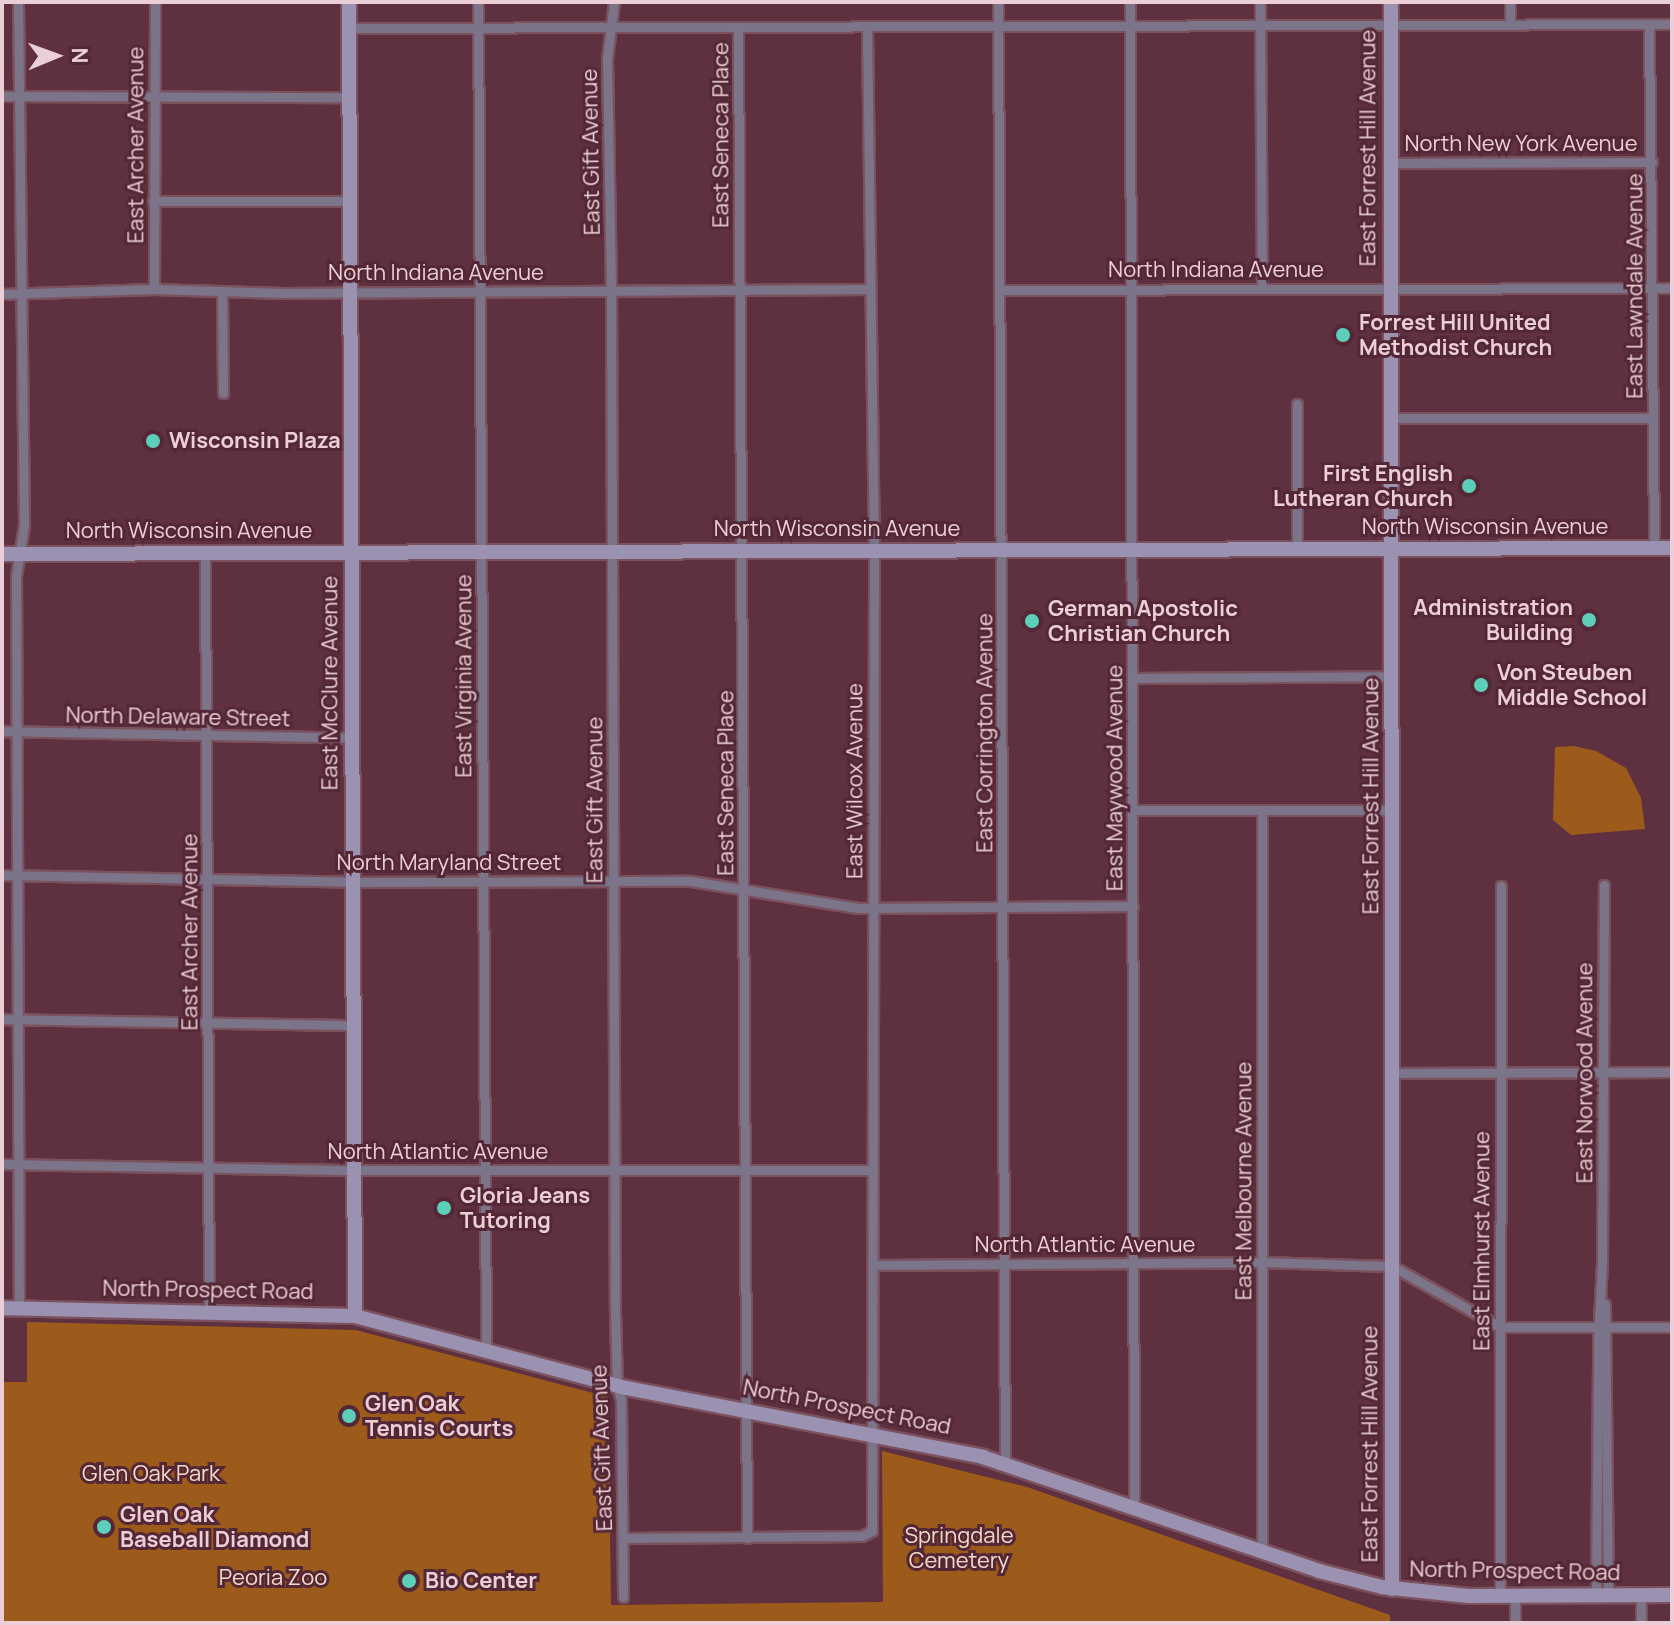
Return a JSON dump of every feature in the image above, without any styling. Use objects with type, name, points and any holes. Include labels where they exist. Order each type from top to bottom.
[{"type":"main road","name":"East McClure Avenue","points":[[349,2],[355,1316]]},
{"type":"main road","name":"East Forrest Hill Avenue","points":[[1391,2],[1392,1589]]},
{"type":"main road","name":"North Wisconsin Avenue","points":[[2,554],[1672,548]]},
{"type":"main road","name":"North Prospect Road","points":[[2,1308],[355,1316],[617,1386],[873,1433],[1005,1463],[1338,1577],[1392,1589],[1507,1595],[1672,1595]]},
{"type":"street","points":[[18,2],[24,294],[24,525],[16,576],[19,1308]]},
{"type":"street","name":"East Archer Avenue","points":[[154,289],[155,2]]},
{"type":"street","name":"East Virginia Avenue","points":[[478,2],[486,1350]]},
{"type":"street","name":"East Gift Avenue","points":[[614,2],[607,59],[617,1386],[621,1399],[623,1597]]},
{"type":"street","name":"East Corrington Avenue","points":[[998,2],[1005,1463]]},
{"type":"street","name":"East Maywood Avenue","points":[[1130,2],[1134,1506]]},
{"type":"street","points":[[1260,2],[1262,288]]},
{"type":"street","points":[[1510,2],[1510,24]]},
{"type":"street","name":"East Lawndale Avenue","points":[[1649,24],[1654,288],[1654,548]]},
{"type":"street","points":[[350,28],[1672,24]]},
{"type":"street","name":"East Seneca Place","points":[[738,28],[747,1538]]},
{"type":"street","name":"East Wilcox Avenue","points":[[747,1538],[871,1534],[874,551],[867,28]]},
{"type":"street","points":[[2,96],[350,97]]},
{"type":"street","name":"North New York Avenue","points":[[1390,163],[1652,162]]},
{"type":"street","points":[[153,201],[349,201]]},
{"type":"street","name":"North Indiana Avenue","points":[[999,290],[1132,287],[1672,288]]},
{"type":"street","name":"North Indiana Avenue","points":[[2,294],[154,289],[870,289]]},
{"type":"street","points":[[222,291],[223,393]]},
{"type":"street","points":[[1297,404],[1297,549]]},
{"type":"street","points":[[1392,418],[1653,418]]},
{"type":"street","name":"East Archer Avenue","points":[[205,553],[209,1311]]},
{"type":"street","points":[[1134,678],[1393,676]]},
{"type":"street","name":"North Delaware Street","points":[[2,731],[352,738]]},
{"type":"street","points":[[1134,810],[1392,810]]},
{"type":"street","name":"East Melbourne Avenue","points":[[1262,810],[1262,1551]]},
{"type":"street","name":"North Maryland Street","points":[[2,875],[354,882],[707,881],[802,902],[873,908],[1133,906]]},
{"type":"street","name":"East Norwood Avenue","points":[[1602,1595],[1604,885]]},
{"type":"street","name":"East Elmhurst Avenue","points":[[1501,886],[1500,1327],[1507,1595],[1515,1623]]},
{"type":"street","points":[[2,1019],[354,1025]]},
{"type":"street","points":[[1393,1073],[1672,1072]]},
{"type":"street","name":"North Atlantic Avenue","points":[[2,1164],[355,1170],[873,1170]]},
{"type":"street","name":"North Atlantic Avenue","points":[[874,1265],[1262,1262],[1392,1266]]},
{"type":"street","points":[[1392,1266],[1500,1327],[1672,1327]]},
{"type":"street","points":[[624,1538],[747,1538]]},
{"type":"street","points":[[1641,1595],[1641,1623]]},
{"type":"green space","points":[[1574,746],[1596,751],[1626,768],[1641,798],[1645,829],[1571,835],[1553,820],[1555,747]]},
{"type":"green space","name":"Glen Oak Park","points":[[27,1322],[356,1330],[608,1397],[611,1605],[883,1602],[882,1451],[1027,1487],[1390,1615],[1390,1623],[2,1623],[2,1382],[27,1382]]},
{"type":"place","name":"Forrest Hill United Methodist Church","points":[[1343,335]]},
{"type":"place","name":"Wisconsin Plaza","points":[[153,441]]},
{"type":"place","name":"First English Lutheran Church","points":[[1469,486]]},
{"type":"place","name":"Administration Building","points":[[1589,620]]},
{"type":"place","name":"German Apostolic Christian Church","points":[[1032,621]]},
{"type":"place","name":"Von Steuben Middle School","points":[[1481,685]]},
{"type":"place","name":"Gloria Jeans Tutoring","points":[[444,1208]]},
{"type":"place","name":"Glen Oak Tennis Courts","points":[[349,1416]]},
{"type":"place","name":"Glen Oak Baseball Diamond","points":[[104,1527]]},
{"type":"place","name":"Bio Center","points":[[409,1581]]},
{"type":"park label","name":"Springdale Cemetery","points":[[959,1548]]},
{"type":"park label","name":"Peoria Zoo","points":[[273,1578]]}]
